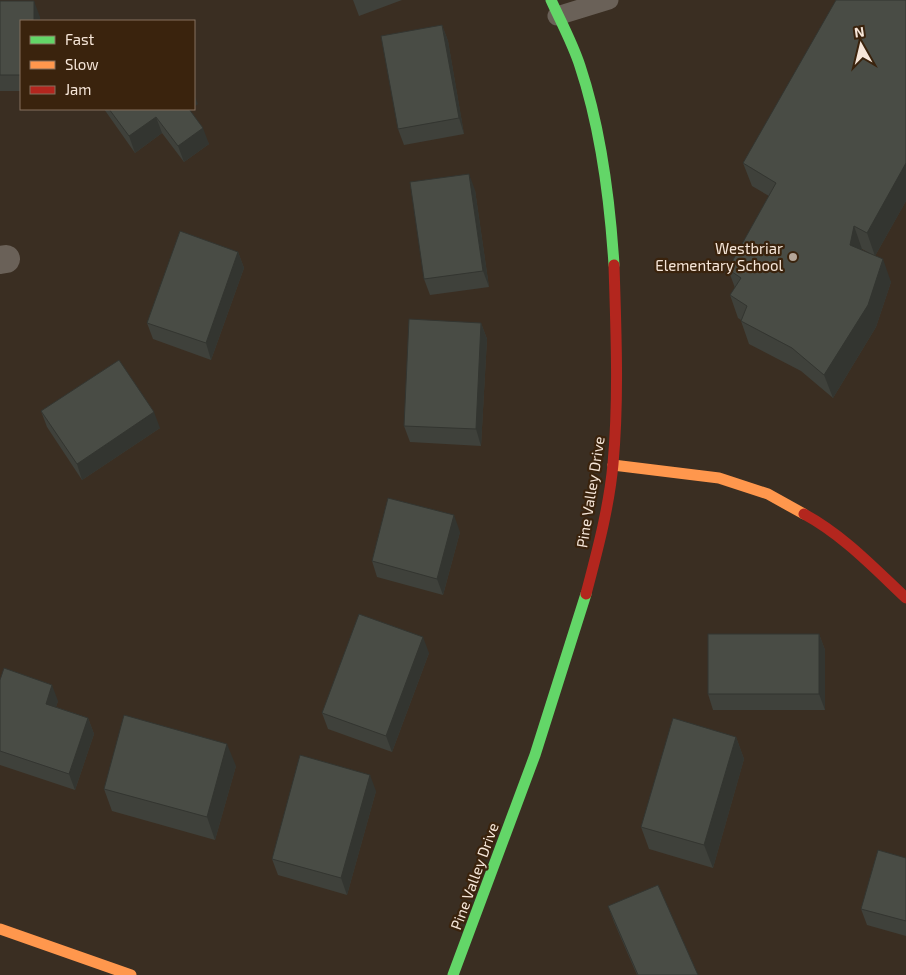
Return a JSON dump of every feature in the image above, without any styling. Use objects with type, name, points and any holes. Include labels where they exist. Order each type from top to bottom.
[{"type":"street","name":"Pine Valley Drive","points":[[453,975],[535,755],[578,623],[599,546],[613,465],[617,391],[614,263],[605,184],[595,120],[580,65],[554,8]]},
{"type":"street","points":[[613,465],[719,478],[768,494],[817,521],[860,554],[906,598]]},
{"type":"street","points":[[0,929],[131,975]]},
{"type":"lane","points":[[554,8],[609,0]]},
{"type":"building","points":[[836,0],[906,0],[906,163],[867,233],[854,226],[850,245],[883,259],[868,305],[824,375],[792,348],[741,321],[747,306],[730,295],[741,278],[728,269],[776,183],[743,163]]},
{"type":"building","points":[[0,1],[34,1],[34,20],[20,20],[20,75],[0,75]]},
{"type":"building","points":[[442,25],[459,118],[398,129],[381,36]]},
{"type":"building","points":[[110,110],[190,110],[203,128],[178,146],[156,117],[129,136]]},
{"type":"building","points":[[469,174],[483,271],[424,279],[410,182]]},
{"type":"building","points":[[180,231],[238,252],[206,343],[147,323]]},
{"type":"building","points":[[409,319],[481,323],[476,429],[404,426]]},
{"type":"building","points":[[119,360],[154,412],[77,464],[41,411]]},
{"type":"building","points":[[388,498],[454,515],[437,579],[372,561]]},
{"type":"building","points":[[359,614],[423,637],[386,736],[322,713]]},
{"type":"building","points":[[708,634],[819,634],[819,694],[708,694]]},
{"type":"building","points":[[4,668],[52,685],[46,704],[88,718],[69,774],[0,751],[0,680]]},
{"type":"building","points":[[124,715],[227,744],[207,817],[104,789]]},
{"type":"building","points":[[673,718],[736,737],[704,845],[641,827]]},
{"type":"building","points":[[300,755],[370,775],[341,878],[272,859]]},
{"type":"building","points":[[878,850],[906,858],[906,921],[861,909]]},
{"type":"building","points":[[658,885],[698,975],[638,975],[608,906]]},
{"type":"traffic: fast","points":[[551,0],[577,58],[593,114],[607,190],[614,265]]},
{"type":"traffic: fast","points":[[453,975],[535,755],[586,594]]},
{"type":"traffic: slow","points":[[613,465],[719,478],[768,494],[804,514]]},
{"type":"traffic: slow","points":[[0,929],[131,975]]},
{"type":"traffic: jam","points":[[586,594],[606,513],[613,464],[616,389],[614,265]]},
{"type":"traffic: jam","points":[[804,514],[845,542],[906,598]]},
{"type":"place","name":"Westbriar Elementary School","points":[[793,257]]}]
